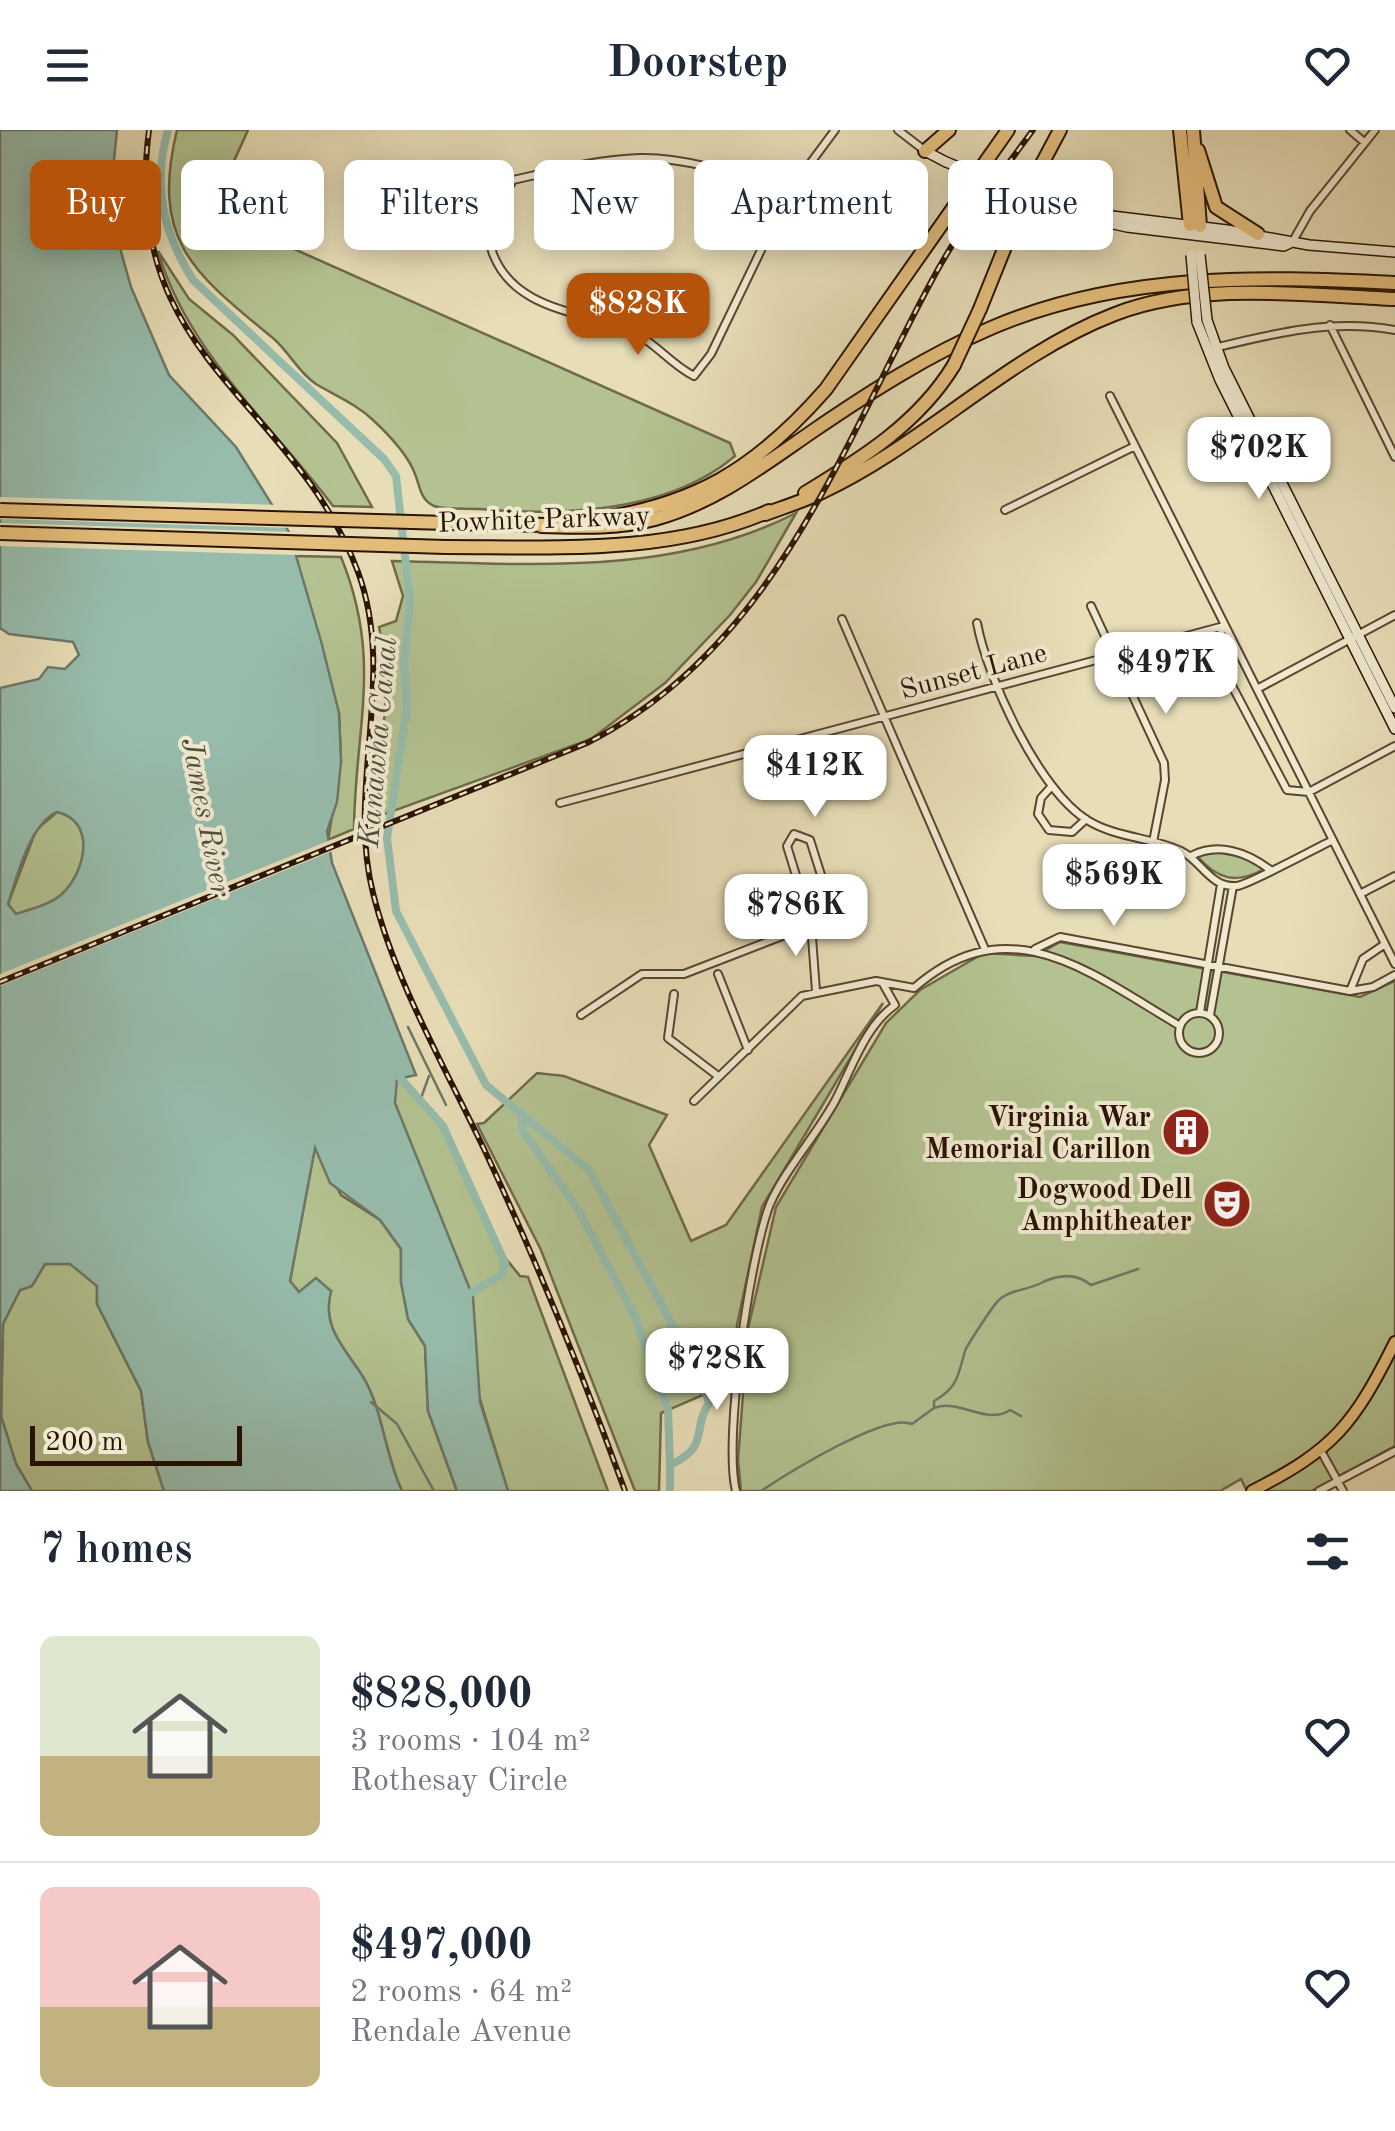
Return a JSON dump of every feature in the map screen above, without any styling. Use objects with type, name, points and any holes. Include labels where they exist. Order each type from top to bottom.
[{"type":"highway","points":[[925,151],[949,130]]},
{"type":"highway","name":"Powhite Parkway","points":[[0,510],[541,526],[621,516],[683,500],[734,473],[772,446],[826,389],[1008,130]]},
{"type":"highway","name":"Powhite Parkway","points":[[0,533],[446,547],[637,544],[765,514],[808,492],[900,429],[941,387],[980,309],[1045,158],[1064,130]]},
{"type":"highway","points":[[1180,130],[1195,230]]},
{"type":"highway","points":[[1193,130],[1216,207],[1258,234]]},
{"type":"highway","points":[[1195,230],[1198,150]]},
{"type":"highway","points":[[541,526],[627,524],[713,496],[902,374],[991,328],[1050,306],[1158,284],[1241,280],[1395,284]]},
{"type":"highway","points":[[765,514],[824,492],[1042,351],[1116,313],[1168,301],[1232,295],[1395,299]]},
{"type":"main road","points":[[1252,1491],[1321,1451],[1352,1422],[1395,1342]]},
{"type":"street","points":[[813,160],[836,130]]},
{"type":"street","points":[[898,130],[946,162],[1071,211],[1284,246],[1292,242],[1310,211],[1375,130]]},
{"type":"street","points":[[1350,130],[1364,142]]},
{"type":"street","points":[[514,183],[643,158],[694,166]]},
{"type":"street","points":[[1195,230],[1395,252]]},
{"type":"street","points":[[1195,230],[1202,321],[1211,348],[1395,728]]},
{"type":"street","points":[[492,250],[510,284],[545,305],[635,332],[694,376],[711,354],[761,250]]},
{"type":"street","points":[[1211,348],[1330,325],[1395,330]]},
{"type":"street","points":[[1330,325],[1395,456]]},
{"type":"street","points":[[1110,396],[1395,964]]},
{"type":"street","points":[[1005,510],[1134,446]]},
{"type":"street","points":[[1091,606],[1164,762],[1165,780],[1153,842]]},
{"type":"street","points":[[1257,689],[1395,615]]},
{"type":"street","points":[[842,619],[984,947]]},
{"type":"street","points":[[978,623],[1026,747],[1052,787],[1086,819],[1191,856],[1221,884],[1233,886],[1249,883],[1268,869],[1333,840]]},
{"type":"street","points":[[1224,626],[1216,652],[1287,790],[1309,792],[1395,746]]},
{"type":"street","name":"Sunset Lane","points":[[560,803],[1224,626]]},
{"type":"street","points":[[1354,637],[1395,708]]},
{"type":"street","points":[[1052,787],[1041,798],[1038,814],[1050,830],[1072,832],[1086,819]]},
{"type":"street","points":[[816,991],[811,924],[787,846],[794,834],[810,840],[834,916],[847,925]]},
{"type":"street","points":[[1191,856],[1224,850],[1246,854],[1268,869]]},
{"type":"street","points":[[1360,894],[1395,876]]},
{"type":"street","points":[[1200,1012],[1221,884]]},
{"type":"street","points":[[1210,1015],[1189,1015],[1180,1026],[1182,1044],[1192,1052],[1204,1053],[1215,1046],[1220,1035],[1210,1015],[1233,886]]},
{"type":"street","points":[[581,1015],[633,978],[658,972],[684,974],[834,916]]},
{"type":"street","points":[[1034,949],[1060,937],[1350,991],[1372,987],[1395,975]]},
{"type":"street","points":[[1350,991],[1363,959],[1385,944]]},
{"type":"street","points":[[694,1101],[795,1002],[816,991],[882,981],[914,988],[949,961],[984,947],[1034,949],[1180,1026]]},
{"type":"street","points":[[718,974],[748,1050]]},
{"type":"street","points":[[736,1491],[734,1431],[742,1331],[768,1209],[823,1123],[876,1022],[895,1005],[882,981]]},
{"type":"street","points":[[674,994],[668,1038],[718,1076]]},
{"type":"street","points":[[1321,1451],[1343,1491]]},
{"type":"street","points":[[1319,1491],[1395,1451]]},
{"type":"green space","points":[[177,130],[248,130],[234,160],[181,160],[181,242],[170,201],[170,168]]},
{"type":"green space","points":[[296,250],[730,443],[735,456],[678,489],[613,506],[545,512],[439,507],[423,496],[408,460],[385,432],[360,409],[310,379],[274,339],[221,294],[185,252]]},
{"type":"green space","points":[[158,251],[189,299],[233,335],[337,443],[372,507],[333,506],[210,354],[171,287]]},
{"type":"green space","points":[[796,513],[756,582],[730,615],[665,683],[591,739],[374,818],[385,699],[379,627],[396,621],[403,596],[392,561],[547,564],[649,557],[748,534]]},
{"type":"green space","points":[[295,556],[341,557],[361,628],[364,693],[354,829],[328,840],[341,762],[339,713]]},
{"type":"green space","points":[[57,812],[70,817],[82,836],[77,874],[61,895],[16,914],[8,904],[36,830]]},
{"type":"green space","points":[[1216,852],[1249,858],[1264,869],[1245,877],[1228,877],[1212,870],[1197,856]]},
{"type":"green space","points":[[1060,942],[1360,997],[1395,981],[1395,1446],[1311,1491],[1247,1491],[1241,1479],[1220,1491],[741,1491],[738,1460],[748,1329],[776,1207],[886,1023],[920,990],[984,953],[1035,956]]},
{"type":"green space","points":[[883,1003],[762,1207],[737,1325],[733,1382],[661,1413],[659,1491],[635,1491],[541,1250],[477,1124],[484,1123],[537,1073],[564,1076],[667,1115],[649,1145],[691,1241],[726,1225]]},
{"type":"green space","points":[[390,1065],[445,1128],[502,1254],[520,1276],[528,1277],[608,1491],[508,1491],[395,1121]]},
{"type":"green space","points":[[315,1146],[341,1195],[380,1220],[401,1249],[401,1282],[408,1319],[425,1346],[428,1411],[457,1491],[402,1491],[370,1390],[332,1327],[331,1291],[308,1287],[299,1292],[290,1281]]},
{"type":"green space","points":[[45,1264],[71,1264],[97,1286],[97,1304],[141,1391],[148,1442],[164,1491],[32,1491],[16,1464],[1,1416],[3,1324],[20,1290],[32,1286]]},
{"type":"water","name":"James River","points":[[0,130],[117,130],[114,160],[30,160],[30,250],[121,250],[131,287],[169,375],[236,447],[289,532],[339,713],[341,762],[337,802],[327,831],[332,863],[416,1075],[397,1079],[395,1103],[473,1297],[480,1402],[508,1491],[457,1491],[428,1411],[425,1346],[408,1319],[401,1282],[401,1249],[380,1220],[330,1183],[315,1148],[290,1281],[299,1292],[316,1278],[331,1291],[332,1328],[370,1390],[402,1491],[164,1491],[148,1442],[141,1391],[97,1304],[97,1286],[70,1264],[45,1264],[32,1286],[20,1290],[3,1324],[1,1416],[16,1464],[32,1491],[0,1491],[0,688],[39,679],[48,667],[65,669],[79,655],[73,642],[9,634],[0,628]],"holes":[[[57,812],[70,817],[78,826],[83,848],[70,885],[56,898],[16,914],[8,904],[20,866],[39,828]]]},
{"type":"pier","points":[[0,497],[278,505],[292,528],[0,519]]},
{"type":"pier","points":[[0,523],[294,532],[299,555],[0,546]]},
{"type":"pier","points":[[333,839],[335,850],[0,986],[0,974]]},
{"type":"waterway","name":"Kanawha Canal","points":[[168,130],[161,170],[163,208],[174,244],[193,280],[384,459],[396,476],[410,601],[404,662],[407,708],[387,838],[396,911],[486,1085],[589,1170],[702,1380],[709,1403],[696,1444],[670,1465],[670,1491]]},
{"type":"waterway","points":[[408,1027],[446,1105]]},
{"type":"waterway","points":[[395,1072],[443,1126],[505,1263],[502,1275],[463,1297]]},
{"type":"waterway","points":[[421,1098],[429,1076]]},
{"type":"waterway","points":[[521,1116],[523,1131],[579,1211],[635,1317],[668,1410],[670,1465]]},
{"type":"waterway","points":[[761,1491],[860,1435],[899,1423],[912,1424],[934,1408],[934,1401],[953,1386],[966,1348],[1002,1297],[1060,1277],[1079,1278],[1091,1285],[1138,1269]]},
{"type":"waterway","points":[[371,1402],[397,1424],[434,1491]]},
{"type":"waterway","points":[[934,1408],[953,1406],[992,1415],[1010,1410],[1021,1416]]},
{"type":"railway","points":[[149,130],[147,208],[160,271],[185,325],[329,512],[358,572],[369,612],[373,652],[366,853],[382,926],[408,991],[541,1276],[625,1491]]},
{"type":"railway","points":[[0,982],[587,743],[651,703],[706,656],[753,601],[794,542],[942,262],[1033,130]]},
{"type":"place","name":"Virginia War Memorial Carillon","points":[[1186,1132]]},
{"type":"place","name":"Dogwood Dell Amphitheater","points":[[1227,1204]]}]
